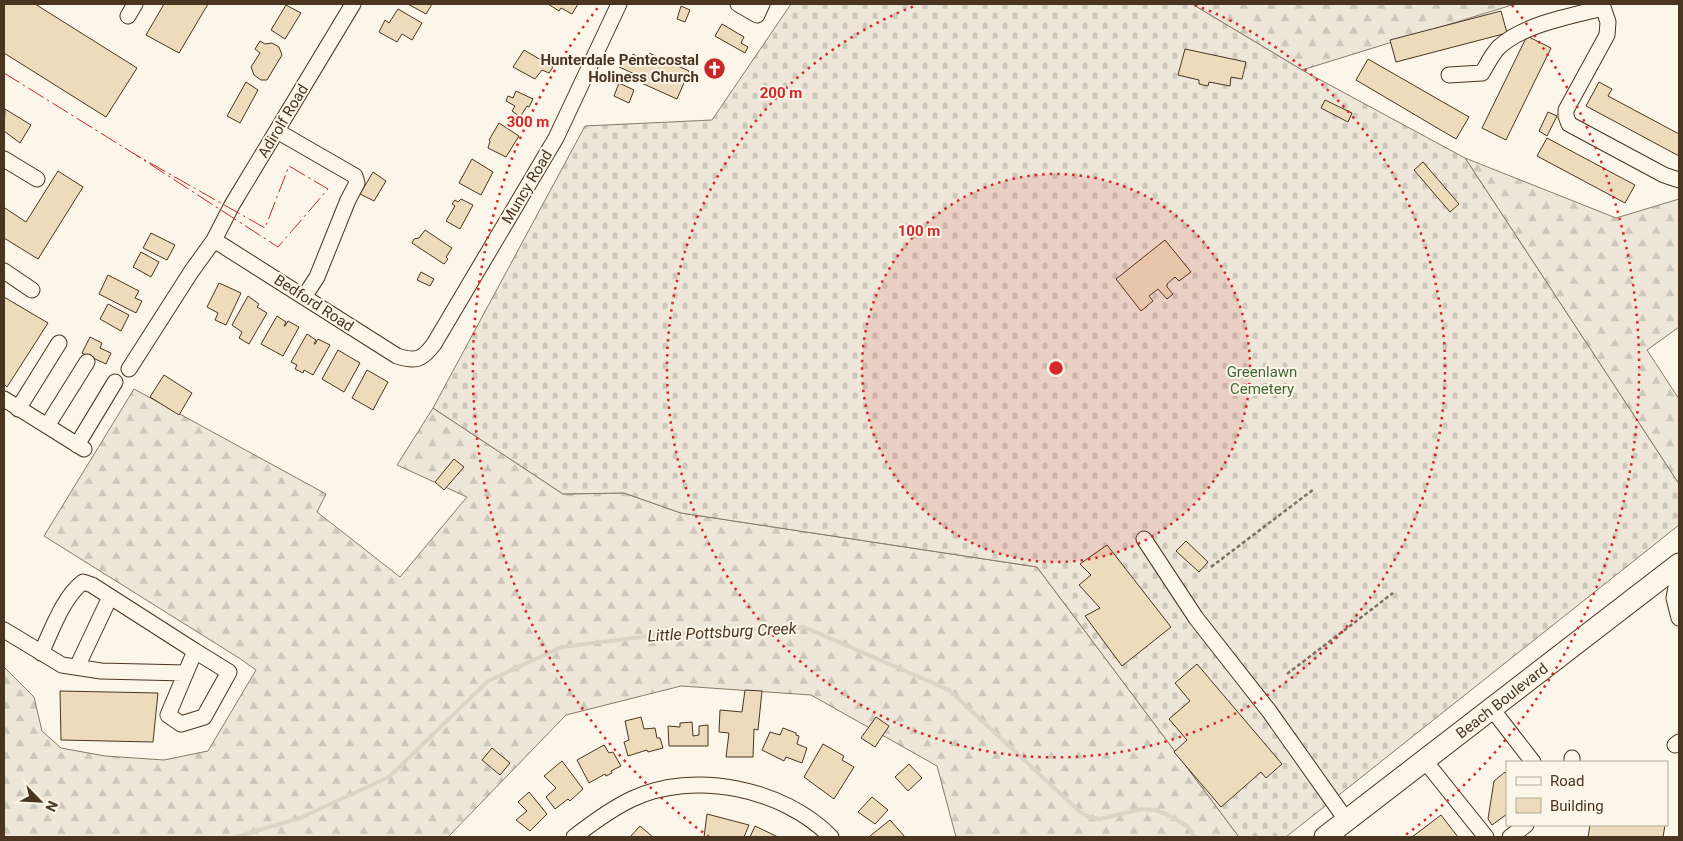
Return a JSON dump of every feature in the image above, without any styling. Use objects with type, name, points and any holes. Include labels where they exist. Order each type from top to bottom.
[{"type":"highway","name":"Beach Boulevard","points":[[1325,837],[1679,564]]},
{"type":"street","name":"Adirolf Road","points":[[129,369],[191,272],[214,240],[232,205],[353,4]]},
{"type":"street","name":"Muncy Road","points":[[418,359],[427,354],[434,344],[556,138],[619,4]]},
{"type":"street","points":[[738,4],[759,10]]},
{"type":"street","points":[[1449,75],[1482,73],[1498,49],[1513,36],[1526,30],[1602,6],[1608,22],[1607,35],[1566,110],[1569,124],[1664,175],[1679,180]]},
{"type":"street","points":[[277,131],[355,176],[357,183],[348,200],[317,277],[304,297]]},
{"type":"street","points":[[4,159],[37,179]]},
{"type":"street","name":"Bedford Road","points":[[214,240],[397,356],[408,360],[418,359]]},
{"type":"street","points":[[4,271],[32,290]]},
{"type":"street","points":[[18,409],[59,343]]},
{"type":"street","points":[[47,426],[87,362]]},
{"type":"street","points":[[4,399],[80,447],[116,382]]},
{"type":"street","points":[[1144,539],[1196,618],[1269,711],[1347,821]]},
{"type":"street","points":[[1679,570],[1674,598],[1679,618]]},
{"type":"street","points":[[41,652],[74,588],[83,582],[92,586],[230,672],[204,717],[181,724],[168,715],[195,651]]},
{"type":"street","points":[[77,667],[110,597]]},
{"type":"street","points":[[4,630],[62,665],[101,671],[185,673]]},
{"type":"street","points":[[1492,709],[1532,761]]},
{"type":"street","points":[[1424,761],[1486,837]]},
{"type":"street","points":[[574,837],[598,818],[632,799],[678,786],[705,784],[756,793],[781,803],[805,817],[831,837]]},
{"type":"street","points":[[1510,837],[1525,826]]},
{"type":"path","points":[[1212,567],[1314,489]]},
{"type":"path","points":[[1287,674],[1393,593]]},
{"type":"green space","name":"Greenlawn Cemetery","points":[[791,4],[1192,4],[1302,70],[1465,158],[1679,484],[1679,525],[1286,837],[1239,837],[1037,567],[681,513],[624,493],[563,494],[433,408],[585,126],[712,120]]},
{"type":"green space","points":[[1192,4],[1515,4],[1302,70]]},
{"type":"green space","points":[[1465,158],[1616,218],[1679,199],[1679,327],[1647,350],[1679,399],[1679,484]]},
{"type":"green space","points":[[134,389],[326,494],[317,512],[400,577],[467,497],[397,465],[433,408],[563,494],[624,493],[681,513],[1037,567],[1239,837],[956,837],[937,766],[811,695],[681,686],[566,715],[448,837],[4,837],[4,667],[34,697],[42,731],[61,748],[105,756],[164,760],[208,751],[256,670],[44,536]]},
{"type":"building","points":[[4,4],[35,4],[137,68],[106,117],[4,53]]},
{"type":"building","points":[[164,4],[208,4],[179,53],[146,35]]},
{"type":"building","points":[[408,4],[432,4],[426,14]]},
{"type":"building","points":[[548,4],[578,4],[572,14],[561,8],[559,11]]},
{"type":"building","points":[[286,5],[301,13],[285,39],[271,30]]},
{"type":"building","points":[[681,6],[690,10],[685,22],[677,19]]},
{"type":"building","points":[[398,9],[422,23],[412,40],[402,34],[397,42],[379,32],[385,20],[389,23]]},
{"type":"building","points":[[1501,11],[1507,33],[1396,62],[1390,40]]},
{"type":"building","points":[[722,24],[744,37],[741,43],[748,47],[745,53],[715,36]]},
{"type":"building","points":[[1527,36],[1551,48],[1506,140],[1482,128]]},
{"type":"building","points":[[260,41],[265,44],[272,43],[279,47],[282,55],[267,80],[261,80],[254,75],[251,67],[260,53],[255,49]]},
{"type":"building","points":[[1185,49],[1246,62],[1242,79],[1231,77],[1230,86],[1209,82],[1208,86],[1199,84],[1199,80],[1178,75]]},
{"type":"building","points":[[524,50],[553,67],[549,73],[542,70],[535,79],[513,67]]},
{"type":"building","points":[[649,53],[689,71],[677,99],[637,81],[639,76],[619,67],[625,55],[632,58],[633,54],[645,61]]},
{"type":"building","points":[[1368,59],[1469,117],[1456,139],[1356,80]]},
{"type":"building","points":[[246,82],[258,90],[240,123],[227,116]]},
{"type":"building","points":[[1599,82],[1612,89],[1608,96],[1679,134],[1679,156],[1586,106]]},
{"type":"building","points":[[619,83],[634,90],[629,103],[614,96]]},
{"type":"building","points":[[516,91],[533,99],[520,117],[512,111],[515,106],[506,101],[508,96],[513,98]]},
{"type":"building","points":[[1325,100],[1352,113],[1348,122],[1321,108]]},
{"type":"building","points":[[5,109],[31,125],[20,143],[4,131]]},
{"type":"building","points":[[1548,112],[1557,116],[1547,136],[1539,131]]},
{"type":"building","points":[[499,123],[519,136],[506,157],[488,148],[489,140]]},
{"type":"building","points":[[1547,138],[1635,185],[1625,203],[1537,156]]},
{"type":"building","points":[[472,159],[493,172],[481,195],[459,183]]},
{"type":"building","points":[[1423,162],[1459,204],[1450,212],[1414,170]]},
{"type":"building","points":[[58,171],[83,187],[38,259],[4,238],[4,210],[5,208],[26,222]]},
{"type":"building","points":[[373,172],[386,181],[374,201],[360,194]]},
{"type":"building","points":[[461,199],[473,205],[460,229],[446,221],[455,206],[452,204],[455,200],[458,202]]},
{"type":"building","points":[[425,230],[452,248],[444,264],[412,243]]},
{"type":"building","points":[[151,233],[175,245],[167,260],[143,248]]},
{"type":"building","points":[[1165,240],[1191,272],[1179,281],[1175,277],[1167,284],[1167,287],[1173,294],[1167,299],[1158,289],[1149,296],[1153,301],[1141,311],[1116,279]]},
{"type":"building","points":[[141,252],[159,262],[151,277],[133,267]]},
{"type":"building","points":[[421,272],[434,279],[430,286],[417,280]]},
{"type":"building","points":[[108,275],[139,291],[135,298],[142,301],[136,313],[99,294]]},
{"type":"building","points":[[219,283],[241,293],[226,325],[215,320],[218,313],[207,307]]},
{"type":"building","points":[[248,296],[259,304],[257,307],[267,313],[249,344],[239,338],[242,332],[232,325]]},
{"type":"building","points":[[4,297],[48,323],[7,387],[4,384]]},
{"type":"building","points":[[108,304],[129,315],[121,331],[100,319]]},
{"type":"building","points":[[277,316],[286,322],[284,326],[288,321],[299,327],[283,356],[261,344]]},
{"type":"building","points":[[307,334],[316,340],[314,344],[318,339],[330,345],[313,375],[304,370],[303,373],[295,369],[297,365],[291,362]]},
{"type":"building","points":[[90,337],[102,343],[100,348],[111,353],[106,364],[82,353]]},
{"type":"building","points":[[338,350],[360,363],[344,392],[322,379]]},
{"type":"building","points":[[367,370],[388,382],[373,410],[352,398]]},
{"type":"building","points":[[164,375],[192,393],[179,415],[150,397]]},
{"type":"building","points":[[454,459],[464,467],[444,490],[435,482]]},
{"type":"building","points":[[1186,541],[1208,562],[1199,572],[1176,551]]},
{"type":"building","points":[[1107,545],[1171,627],[1122,666],[1085,616],[1100,608],[1079,585],[1091,575],[1080,564]]},
{"type":"building","points":[[1197,664],[1282,764],[1266,778],[1261,772],[1221,807],[1174,752],[1187,740],[1169,719],[1190,701],[1175,683]]},
{"type":"building","points":[[745,690],[762,691],[758,730],[754,729],[753,757],[726,757],[729,733],[719,732],[720,710],[742,712]]},
{"type":"building","points":[[60,691],[158,693],[153,742],[61,740]]},
{"type":"building","points":[[641,717],[644,729],[655,728],[657,738],[660,738],[663,748],[648,752],[647,750],[628,756],[624,742],[629,740],[625,721]]},
{"type":"building","points":[[876,717],[889,726],[875,747],[861,738]]},
{"type":"building","points":[[692,722],[693,736],[699,735],[699,726],[708,725],[708,746],[669,746],[668,726],[680,727],[680,723]]},
{"type":"building","points":[[783,728],[796,733],[799,736],[797,744],[807,748],[802,763],[786,757],[784,761],[762,750],[770,732],[780,735]]},
{"type":"building","points":[[823,744],[844,756],[842,760],[854,767],[834,799],[804,777]]},
{"type":"building","points":[[604,745],[609,753],[613,752],[621,766],[611,771],[612,773],[606,776],[605,774],[589,783],[577,760]]},
{"type":"building","points":[[492,748],[510,763],[500,775],[482,760]]},
{"type":"building","points":[[562,761],[583,789],[570,801],[568,799],[555,809],[546,797],[556,788],[544,776]]},
{"type":"building","points":[[909,764],[922,778],[908,791],[895,777]]},
{"type":"building","points":[[1505,772],[1506,815],[1492,825],[1488,819],[1494,781]]},
{"type":"building","points":[[529,792],[547,814],[530,831],[516,820],[527,811],[518,802]]},
{"type":"building","points":[[872,797],[888,810],[875,824],[858,812]]},
{"type":"building","points":[[707,814],[749,825],[744,837],[704,837]]},
{"type":"building","points":[[1441,815],[1458,837],[1412,837]]},
{"type":"building","points":[[890,820],[905,837],[870,836]]},
{"type":"building","points":[[640,826],[653,837],[630,837]]},
{"type":"building","points":[[755,826],[778,837],[750,837]]},
{"type":"building","points":[[1590,826],[1665,826],[1663,837],[1588,837]]},
{"type":"waterway","name":"Little Pottsburg Creek","points":[[235,837],[300,818],[389,777],[488,681],[562,647],[665,634],[804,627],[949,690],[1079,811],[1089,817],[1100,819],[1142,809],[1155,810],[1187,826],[1195,837]]},
{"type":"power","points":[[4,73],[136,155],[265,228],[289,166],[328,189],[278,247],[136,155]]},
{"type":"place","name":"Hunterdale Pentecostal Holiness Church","points":[[715,69]]}]
